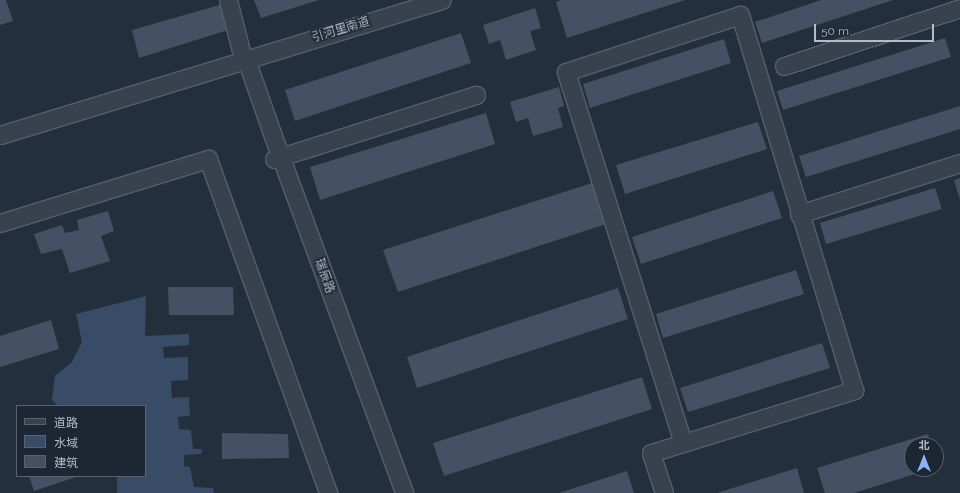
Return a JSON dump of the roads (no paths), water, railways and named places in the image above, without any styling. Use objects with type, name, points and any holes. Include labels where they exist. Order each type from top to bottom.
[{"type":"street","name":"瑞辰路","points":[[228,0],[243,60],[393,493]]},
{"type":"street","name":"引河里南道","points":[[0,135],[442,0]]},
{"type":"street","points":[[784,66],[960,8]]},
{"type":"street","points":[[664,493],[651,453],[854,390],[799,214],[765,93],[740,15],[566,72],[683,442]]},
{"type":"street","points":[[277,158],[476,95]]},
{"type":"street","name":"瑞辰路","points":[[277,158],[404,493]]},
{"type":"street","points":[[0,223],[208,159],[328,493]]},
{"type":"street","points":[[799,214],[960,163]]},
{"type":"water","points":[[146,296],[145,336],[189,334],[189,345],[163,347],[164,358],[188,357],[188,380],[171,381],[172,398],[189,397],[190,416],[178,417],[179,429],[191,430],[193,449],[202,449],[201,454],[184,455],[184,466],[190,467],[194,487],[213,488],[214,493],[117,493],[117,477],[146,477],[146,405],[57,405],[52,400],[55,376],[72,362],[82,342],[76,314]]}]
